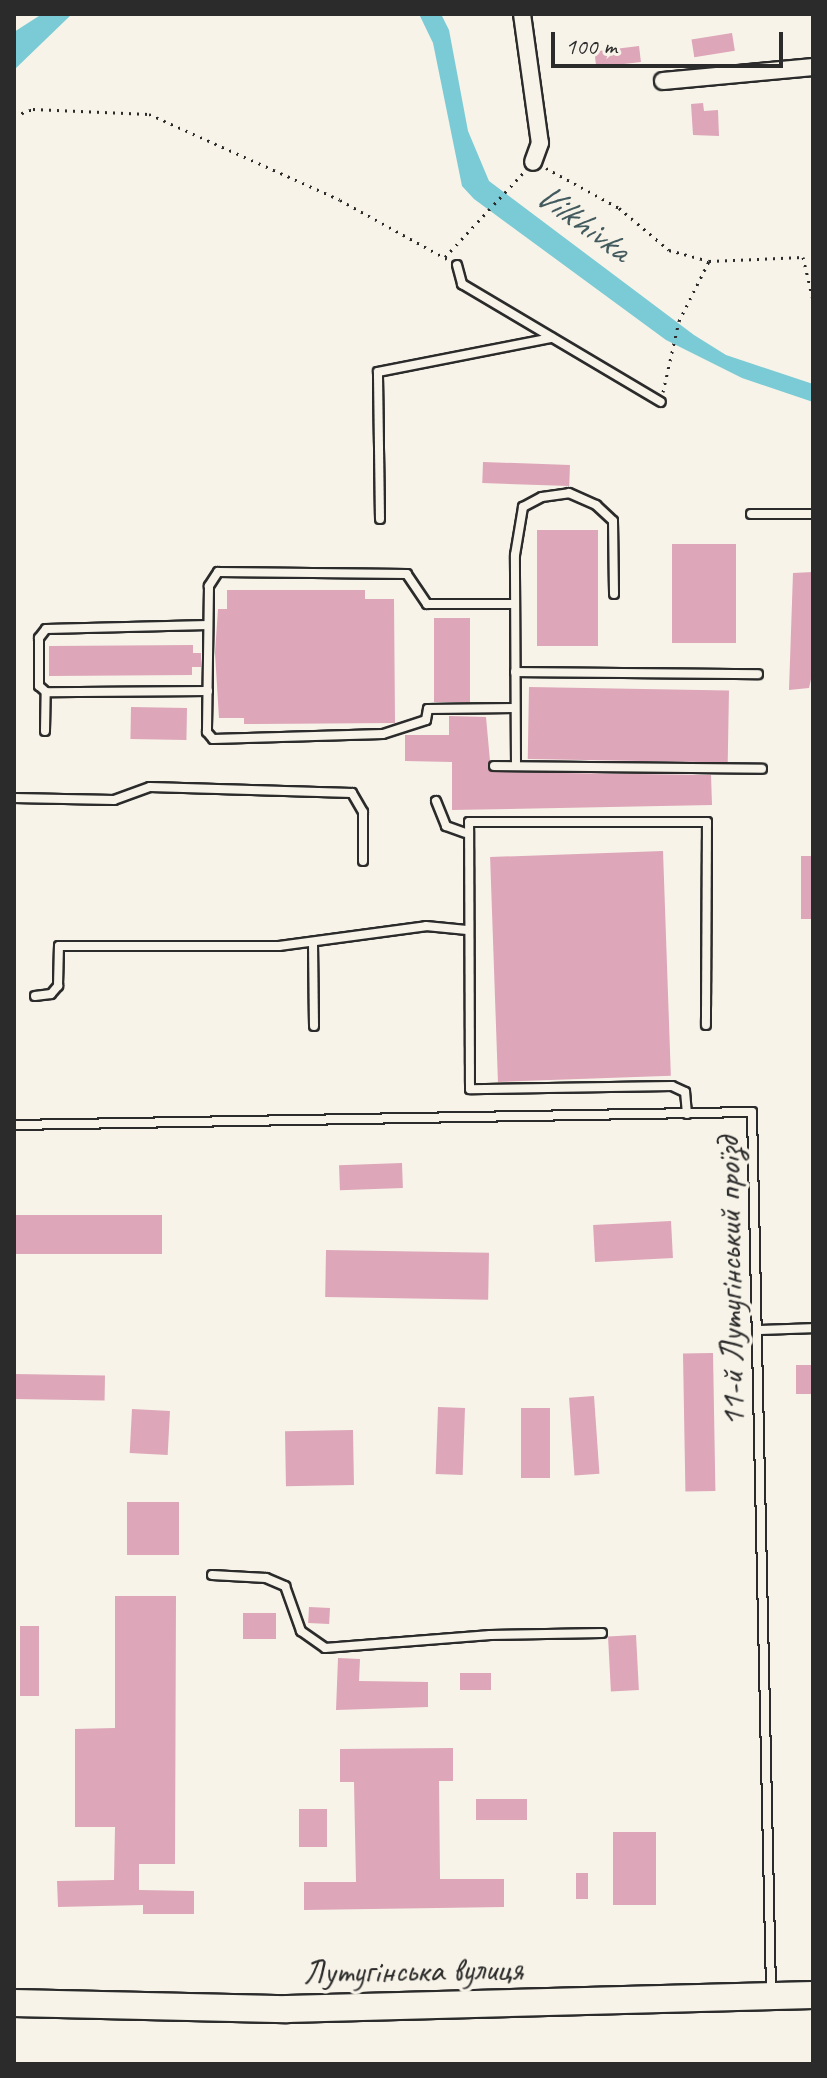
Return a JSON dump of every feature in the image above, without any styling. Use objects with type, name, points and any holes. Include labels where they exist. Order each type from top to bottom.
[{"type":"main road","name":"Лутугінська вулиця","points":[[14,2003],[287,2009],[813,1995]]},
{"type":"street","points":[[522,14],[540,143],[533,162]]},
{"type":"street","points":[[663,81],[813,67]]},
{"type":"lane","points":[[457,265],[462,284],[661,402]]},
{"type":"lane","points":[[380,519],[378,372],[552,338]]},
{"type":"lane","points":[[516,765],[515,555],[523,507],[542,497],[569,493],[596,505],[613,521],[614,594]]},
{"type":"lane","points":[[751,514],[813,514]]},
{"type":"lane","points":[[515,604],[427,604],[407,574],[218,572],[209,586],[207,732],[213,739],[383,734],[426,720],[428,709],[515,708]]},
{"type":"lane","points":[[208,625],[46,629],[39,638],[39,686],[46,692],[208,691]]},
{"type":"lane","points":[[515,672],[758,674]]},
{"type":"lane","points":[[45,731],[46,692]]},
{"type":"lane","points":[[494,766],[762,769]]},
{"type":"lane","points":[[14,798],[114,800],[150,787],[352,793],[363,812],[363,861]]},
{"type":"lane","points":[[436,801],[446,826],[465,833]]},
{"type":"lane","points":[[687,1114],[685,1092],[672,1086],[470,1089],[465,833],[469,822],[707,822],[706,1025]]},
{"type":"lane","points":[[35,996],[51,994],[58,986],[59,946],[313,944],[426,926],[467,930]]},
{"type":"lane","points":[[313,944],[314,1026]]},
{"type":"lane","name":"11-й Лутугінський проїзд","points":[[14,1125],[752,1112],[771,1996]]},
{"type":"lane","points":[[757,1330],[813,1328]]},
{"type":"lane","points":[[212,1575],[266,1578],[285,1586],[301,1631],[325,1648],[490,1635],[602,1633]]},
{"type":"path","points":[[14,116],[33,109],[149,114],[340,200],[457,265]]},
{"type":"path","points":[[533,162],[619,208],[669,250],[709,261],[803,257],[813,300]]},
{"type":"path","points":[[444,258],[510,184]]},
{"type":"path","points":[[661,402],[679,321],[709,261]]},
{"type":"water","points":[[42,14],[72,14],[14,70],[14,32]]},
{"type":"water","points":[[419,14],[441,14],[449,30],[468,131],[489,181],[694,335],[726,355],[813,384],[813,402],[742,378],[666,340],[474,199],[462,186],[433,43]]},
{"type":"building","points":[[732,33],[735,51],[694,57],[692,39]]},
{"type":"building","points":[[639,46],[641,62],[596,67],[594,51]]},
{"type":"building","points":[[703,103],[704,111],[718,110],[719,136],[693,135],[691,104]]},
{"type":"building","points":[[483,462],[570,465],[569,486],[482,483]]},
{"type":"building","points":[[537,530],[598,530],[598,646],[537,646]]},
{"type":"building","points":[[672,544],[736,544],[736,643],[672,643]]},
{"type":"building","points":[[813,572],[813,670],[809,688],[789,690],[793,573]]},
{"type":"building","points":[[227,590],[365,590],[365,599],[394,599],[395,723],[244,724],[244,718],[219,718],[215,653],[218,609],[227,609]]},
{"type":"building","points":[[434,618],[470,618],[470,702],[434,702]]},
{"type":"building","points":[[193,645],[193,653],[201,653],[201,667],[192,667],[192,675],[49,676],[49,646]]},
{"type":"building","points":[[529,687],[729,690],[728,762],[528,759]]},
{"type":"building","points":[[131,707],[187,708],[186,740],[130,739]]},
{"type":"building","points":[[449,716],[486,717],[491,772],[711,775],[712,805],[452,810],[452,762],[405,761],[405,735],[449,735]]},
{"type":"building","points":[[663,851],[671,1076],[498,1082],[490,857]]},
{"type":"building","points":[[801,856],[813,856],[813,919],[801,919]]},
{"type":"building","points":[[402,1163],[403,1188],[340,1190],[339,1165]]},
{"type":"building","points":[[14,1215],[162,1215],[162,1254],[14,1254]]},
{"type":"building","points":[[671,1221],[673,1258],[595,1262],[593,1225]]},
{"type":"building","points":[[326,1250],[489,1253],[488,1300],[325,1297]]},
{"type":"building","points":[[713,1353],[715,1491],[685,1492],[683,1354]]},
{"type":"building","points":[[796,1365],[813,1365],[813,1394],[796,1394]]},
{"type":"building","points":[[14,1374],[105,1376],[105,1401],[14,1399]]},
{"type":"building","points":[[594,1396],[599,1474],[575,1476],[569,1398]]},
{"type":"building","points":[[438,1407],[465,1408],[463,1475],[436,1474]]},
{"type":"building","points":[[521,1408],[550,1408],[550,1478],[521,1478]]},
{"type":"building","points":[[132,1409],[170,1411],[168,1455],[130,1453]]},
{"type":"building","points":[[353,1430],[354,1485],[286,1486],[285,1431]]},
{"type":"building","points":[[127,1502],[179,1502],[179,1555],[127,1555]]},
{"type":"building","points":[[115,1596],[176,1596],[175,1864],[139,1864],[139,1890],[194,1891],[194,1914],[143,1914],[143,1905],[58,1907],[57,1881],[114,1880],[115,1827],[75,1827],[75,1729],[115,1728]]},
{"type":"building","points":[[309,1607],[330,1608],[329,1624],[308,1623]]},
{"type":"building","points":[[243,1613],[276,1613],[276,1639],[243,1639]]},
{"type":"building","points":[[20,1626],[39,1626],[39,1696],[20,1696]]},
{"type":"building","points":[[636,1635],[639,1690],[611,1691],[608,1636]]},
{"type":"building","points":[[338,1658],[360,1659],[359,1681],[428,1682],[428,1707],[336,1710]]},
{"type":"building","points":[[460,1673],[491,1673],[491,1690],[460,1690]]},
{"type":"building","points":[[453,1748],[453,1781],[439,1781],[440,1879],[504,1879],[504,1907],[304,1910],[304,1882],[356,1882],[354,1782],[340,1782],[340,1749]]},
{"type":"building","points":[[476,1799],[527,1799],[527,1820],[476,1820]]},
{"type":"building","points":[[299,1809],[327,1809],[327,1847],[299,1847]]},
{"type":"building","points":[[613,1832],[656,1832],[656,1905],[613,1905]]},
{"type":"building","points":[[576,1873],[588,1873],[588,1899],[576,1899]]},
{"type":"water label","name":"Vilkhivka","points":[[583,222]]}]
